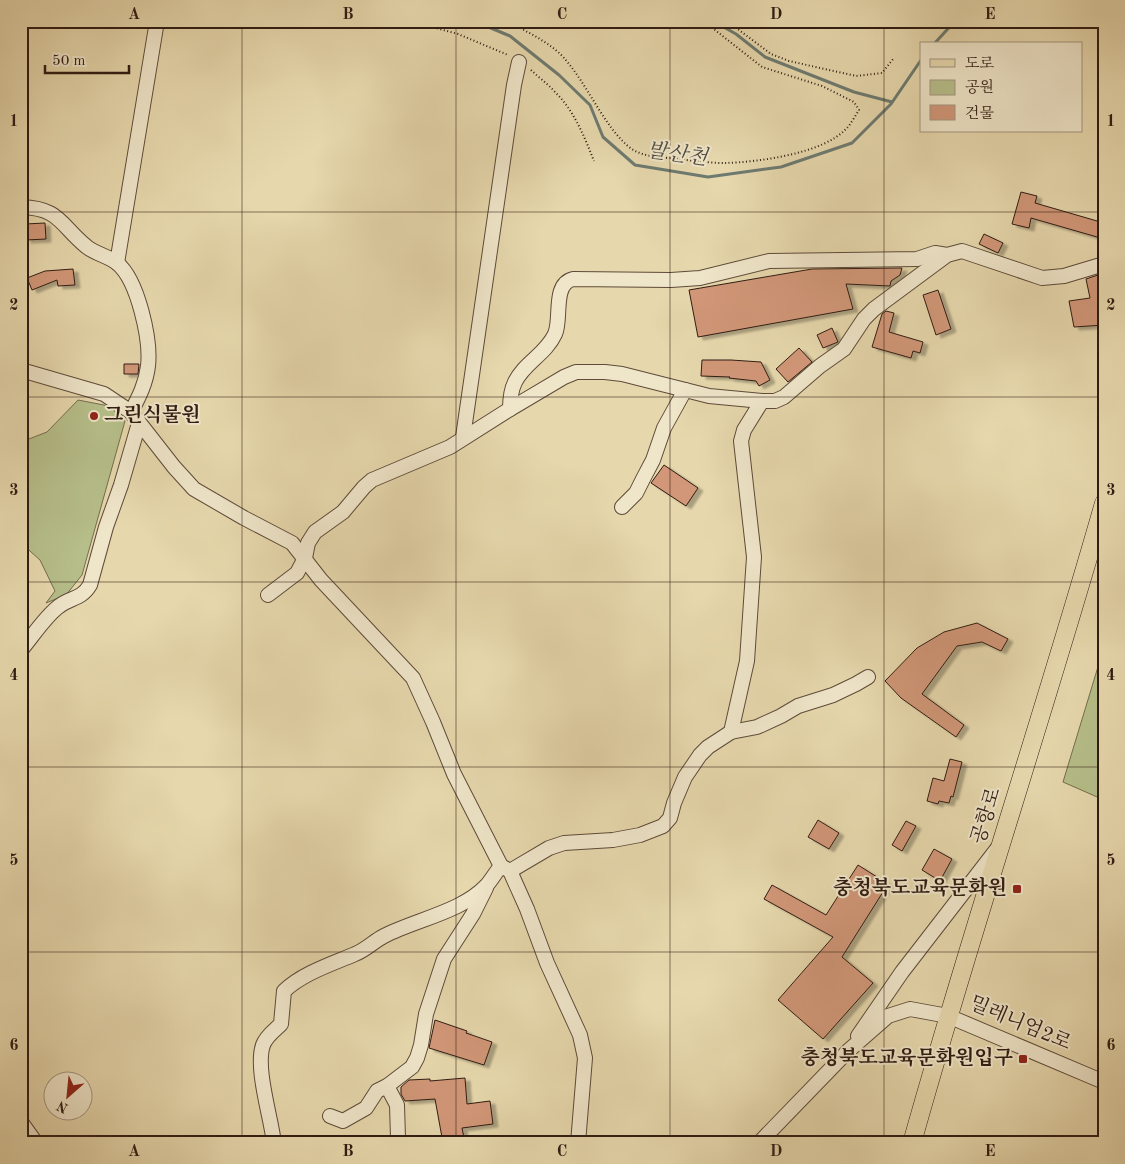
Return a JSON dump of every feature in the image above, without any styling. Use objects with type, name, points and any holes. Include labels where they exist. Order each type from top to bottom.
[{"type":"main road","name":"공항로","points":[[912,1143],[948,1016],[1104,503]]},
{"type":"street","points":[[117,263],[157,21]]},
{"type":"street","points":[[463,437],[518,62]]},
{"type":"street","points":[[21,207],[48,211],[63,222],[88,248],[117,263],[130,279],[138,298],[148,345],[148,366],[121,485],[106,527],[90,586],[78,598],[68,600],[59,606],[21,650]]},
{"type":"street","points":[[268,595],[297,573],[305,558],[308,542],[315,532],[343,512],[372,480],[450,447],[510,409],[564,377],[576,372],[622,374],[709,396],[775,401],[784,397],[820,366],[844,349],[864,319],[874,309],[947,255],[962,251],[1042,278],[1064,276],[1104,264]]},
{"type":"street","points":[[510,409],[510,396],[514,382],[522,371],[550,345],[556,333],[562,288],[567,281],[573,279],[671,280],[700,278],[769,261],[917,259],[936,253],[947,255]]},
{"type":"street","points":[[21,373],[28,372],[104,394],[135,418],[194,489],[292,543],[321,580],[413,678],[454,774],[527,909],[547,963],[580,1035],[585,1058],[578,1143]]},
{"type":"street","points":[[622,507],[636,493],[653,460],[664,428],[684,390]]},
{"type":"street","points":[[731,732],[747,661],[754,557],[741,441],[744,430],[762,401]]},
{"type":"street","points":[[274,1143],[260,1054],[264,1042],[281,1024],[284,991],[292,984],[364,951],[383,936],[471,898],[506,869],[549,848],[564,843],[612,840],[640,835],[663,826],[670,818],[685,777],[708,747],[731,732],[757,727],[798,706],[833,695],[868,676]]},
{"type":"street","points":[[760,1143],[848,1052],[902,972],[1000,844]]},
{"type":"street","points":[[330,1116],[343,1120],[359,1113],[366,1108],[377,1091],[387,1086],[412,1067],[417,1058],[426,1014],[444,959],[473,914],[487,885]]},
{"type":"street","name":"밀레니엄2로","points":[[848,1052],[888,1016],[910,1009],[948,1016],[1104,1082]]},
{"type":"street","points":[[387,1086],[397,1105],[398,1138]]},
{"type":"street","points":[[21,1122],[36,1143]]},
{"type":"path","points":[[508,21],[537,38],[563,57],[594,99],[614,132],[630,148],[644,155],[723,163],[750,161],[803,152],[825,143],[846,129],[859,110],[854,102],[822,86],[762,67],[715,30],[698,21]]},
{"type":"path","points":[[727,21],[771,54],[789,61],[837,72],[856,76],[882,73],[894,58]]},
{"type":"path","points":[[1098,747],[1104,737]]},
{"type":"green space","points":[[78,400],[109,406],[125,421],[82,575],[66,595],[46,603],[55,591],[40,560],[21,543],[21,442],[47,432]]},
{"type":"green space","points":[[1104,647],[1104,800],[1063,782]]},
{"type":"building","points":[[1021,192],[1037,196],[1035,203],[1104,223],[1104,239],[1031,218],[1029,228],[1012,224]]},
{"type":"building","points":[[45,223],[46,239],[26,240],[25,224]]},
{"type":"building","points":[[984,234],[1003,243],[998,253],[979,244]]},
{"type":"building","points":[[902,268],[900,275],[891,281],[890,286],[846,284],[853,309],[698,337],[689,290],[812,269]]},
{"type":"building","points":[[73,269],[75,285],[58,286],[57,280],[32,290],[27,278],[45,271]]},
{"type":"building","points":[[1104,273],[1104,325],[1074,327],[1069,301],[1090,298],[1086,279]]},
{"type":"building","points":[[938,290],[951,329],[936,335],[923,295]]},
{"type":"building","points":[[886,311],[894,313],[889,332],[923,342],[920,353],[913,351],[911,358],[872,347],[882,314]]},
{"type":"building","points":[[832,328],[838,342],[823,348],[817,335]]},
{"type":"building","points":[[799,348],[812,362],[788,382],[776,369]]},
{"type":"building","points":[[702,360],[761,362],[770,380],[759,386],[756,381],[730,377],[701,376]]},
{"type":"building","points":[[124,364],[139,364],[138,374],[124,374]]},
{"type":"building","points":[[664,465],[698,488],[686,506],[651,483]]},
{"type":"building","points":[[977,623],[1008,639],[1001,651],[982,642],[957,646],[922,694],[964,725],[956,737],[901,698],[885,681],[917,648],[944,632]]},
{"type":"building","points":[[950,759],[962,762],[953,797],[951,796],[949,803],[939,801],[938,804],[927,801],[933,778],[944,781]]},
{"type":"building","points":[[818,820],[839,833],[829,849],[808,837]]},
{"type":"building","points":[[906,821],[916,826],[902,851],[892,845]]},
{"type":"building","points":[[934,849],[952,859],[940,881],[922,870]]},
{"type":"building","points":[[858,865],[888,884],[842,957],[873,983],[823,1039],[778,1000],[833,937],[764,899],[772,885],[826,915]]},
{"type":"building","points":[[435,1020],[492,1042],[484,1065],[429,1048]]},
{"type":"building","points":[[465,1078],[467,1104],[490,1101],[493,1124],[462,1128],[465,1143],[443,1143],[435,1099],[405,1101],[401,1094],[401,1087],[409,1080],[430,1079],[430,1081]]},
{"type":"waterway","name":"발산천","points":[[474,21],[510,36],[559,75],[590,105],[603,137],[635,165],[708,177],[781,167],[852,143],[891,104],[920,61]]},
{"type":"waterway","points":[[713,21],[736,34],[765,57],[854,92],[892,102]]},
{"type":"waterway","name":"발산천","points":[[936,42],[955,21]]},
{"type":"place","name":"그린식물원","points":[[94,416]]},
{"type":"place","name":"충청북도교육문화원","points":[[1017,889]]},
{"type":"place","name":"충청북도교육문화원입구","points":[[1023,1059]]}]
